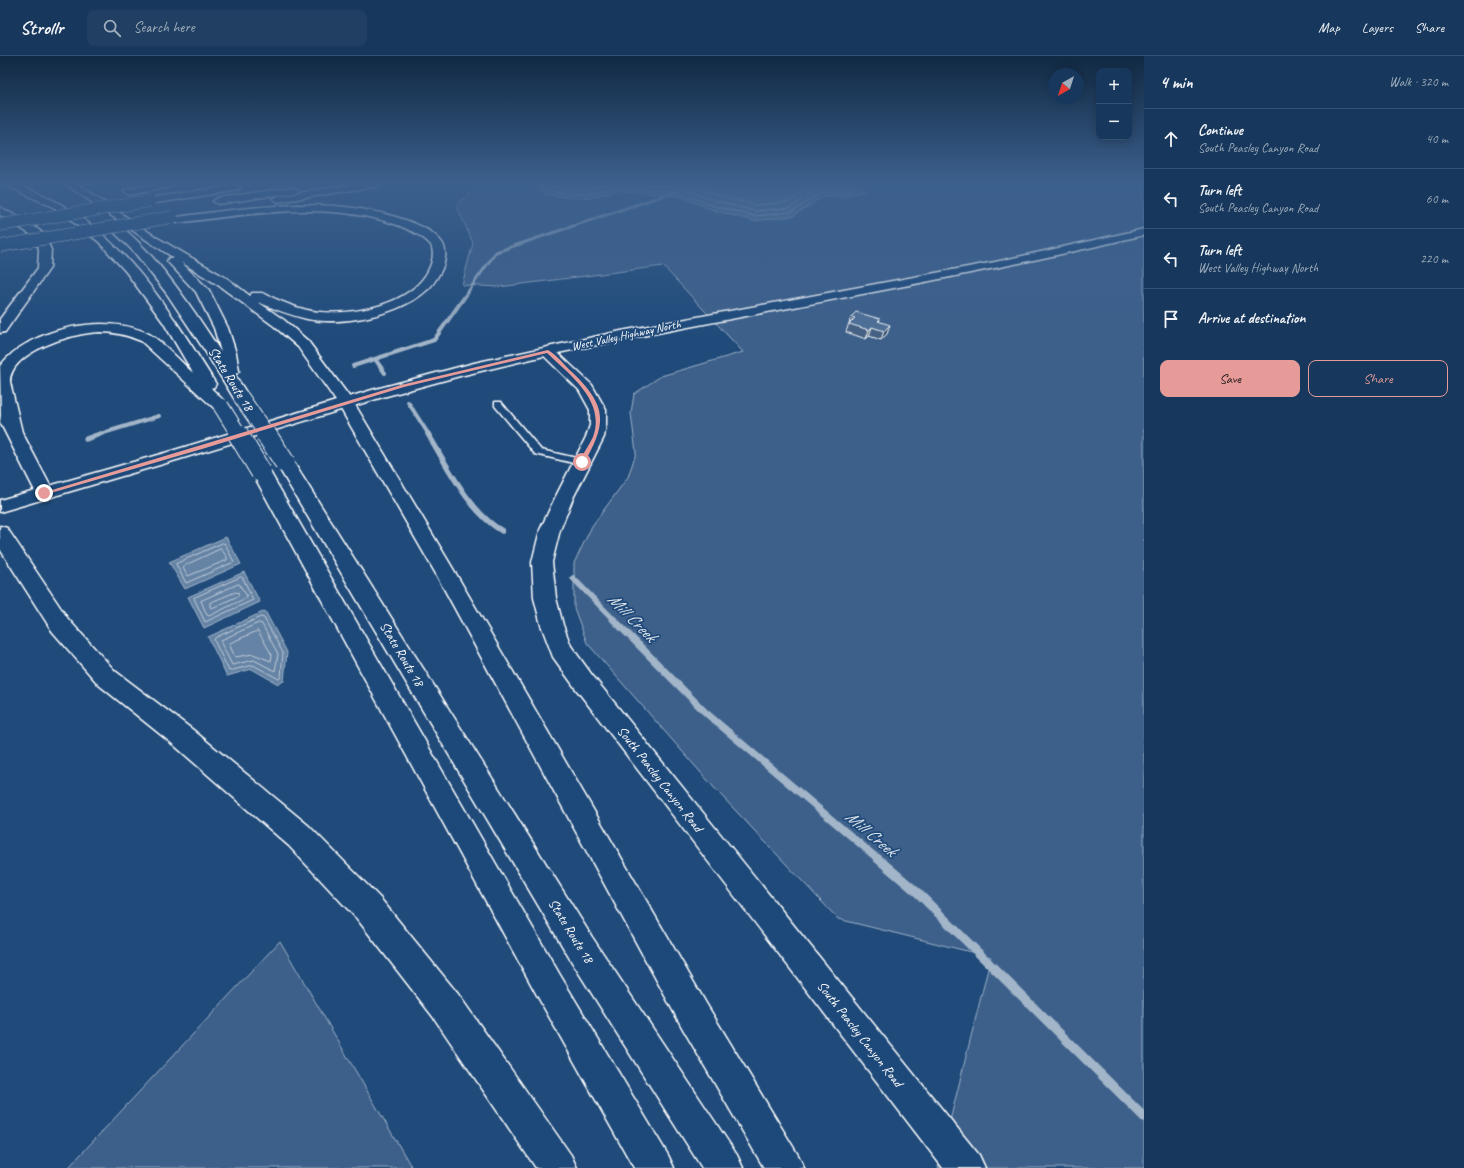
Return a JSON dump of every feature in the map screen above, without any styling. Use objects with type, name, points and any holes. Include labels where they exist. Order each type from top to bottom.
[{"type":"main road","points":[[0,237],[17,235]]},
{"type":"main road","points":[[0,329],[44,268],[45,250],[41,237],[38,235]]},
{"type":"main road","points":[[0,246],[64,235]]},
{"type":"main road","name":"State Route 18","points":[[96,235],[130,269],[169,321],[221,406],[273,467],[581,948],[724,1168]]},
{"type":"main road","name":"State Route 18","points":[[125,235],[148,260],[188,313],[232,380],[273,467],[549,986],[655,1168]]},
{"type":"main road","points":[[146,235],[223,282],[279,323],[303,344],[346,403],[445,572],[695,1017],[785,1168]]},
{"type":"main road","points":[[223,282],[286,309],[309,315],[352,315],[397,303],[410,298],[423,288],[434,272],[439,256],[438,247],[426,235]]},
{"type":"main road","name":"West Valley Highway North","points":[[0,506],[200,448],[432,378],[548,351],[714,317],[944,275],[1132,235]]},
{"type":"main road","points":[[152,239],[202,290],[221,328],[229,353],[232,380]]},
{"type":"main road","points":[[0,307],[9,302],[44,268]]},
{"type":"main road","points":[[14,431],[2,384],[5,369],[25,351],[39,344],[72,332],[89,329],[118,329],[139,333],[221,406]]},
{"type":"main road","name":"South Peasley Canyon Road","points":[[548,351],[586,388],[598,410],[598,425],[595,437],[564,498],[550,530],[542,562],[544,598],[561,650],[584,682],[966,1168]]},
{"type":"main road","points":[[0,408],[14,431],[44,493]]},
{"type":"main road","points":[[5,540],[60,625],[107,678],[184,738],[299,836],[368,909],[446,1006],[558,1168]]},
{"type":"lane","points":[[498,404],[538,452],[582,462]]},
{"type":"shaded area","points":[[469,235],[1144,235],[1144,1168],[938,1168],[991,957],[838,919],[717,791],[587,643],[574,608],[574,563],[592,526],[628,477],[636,453],[631,413],[634,394],[661,376],[743,352],[663,266],[499,287],[462,285],[473,243]]},
{"type":"shaded area","points":[[280,941],[412,1168],[68,1168]]},
{"type":"water","points":[[226,537],[241,564],[185,589],[169,562]]},
{"type":"water","points":[[244,572],[260,602],[204,628],[188,597]]},
{"type":"water","points":[[265,611],[287,652],[284,681],[278,684],[252,669],[227,676],[208,637]]},
{"type":"building","points":[[856,312],[880,319],[878,321],[890,325],[884,331],[872,327],[869,330],[849,324],[855,318],[851,317]]},
{"type":"waterway","points":[[467,293],[496,252],[547,235]]},
{"type":"waterway","points":[[353,366],[434,340],[468,292]]},
{"type":"waterway","name":"Mill Creek","points":[[375,359],[385,373]]},
{"type":"waterway","name":"Mill Creek","points":[[408,402],[429,435]]},
{"type":"waterway","points":[[98,435],[159,416]]},
{"type":"waterway","name":"Mill Creek","points":[[428,434],[451,474],[470,501],[490,523],[502,531]]},
{"type":"waterway","points":[[86,439],[98,435]]},
{"type":"waterway","name":"Mill Creek","points":[[573,578],[614,620]]},
{"type":"waterway","name":"Mill Creek","points":[[613,619],[706,713],[878,859]]},
{"type":"waterway","name":"Mill Creek","points":[[877,858],[918,893],[1144,1117]]},
{"type":"route","points":[[44,493],[200,448],[402,386],[548,351],[586,388],[598,410],[598,425],[595,437],[582,462]]}]
